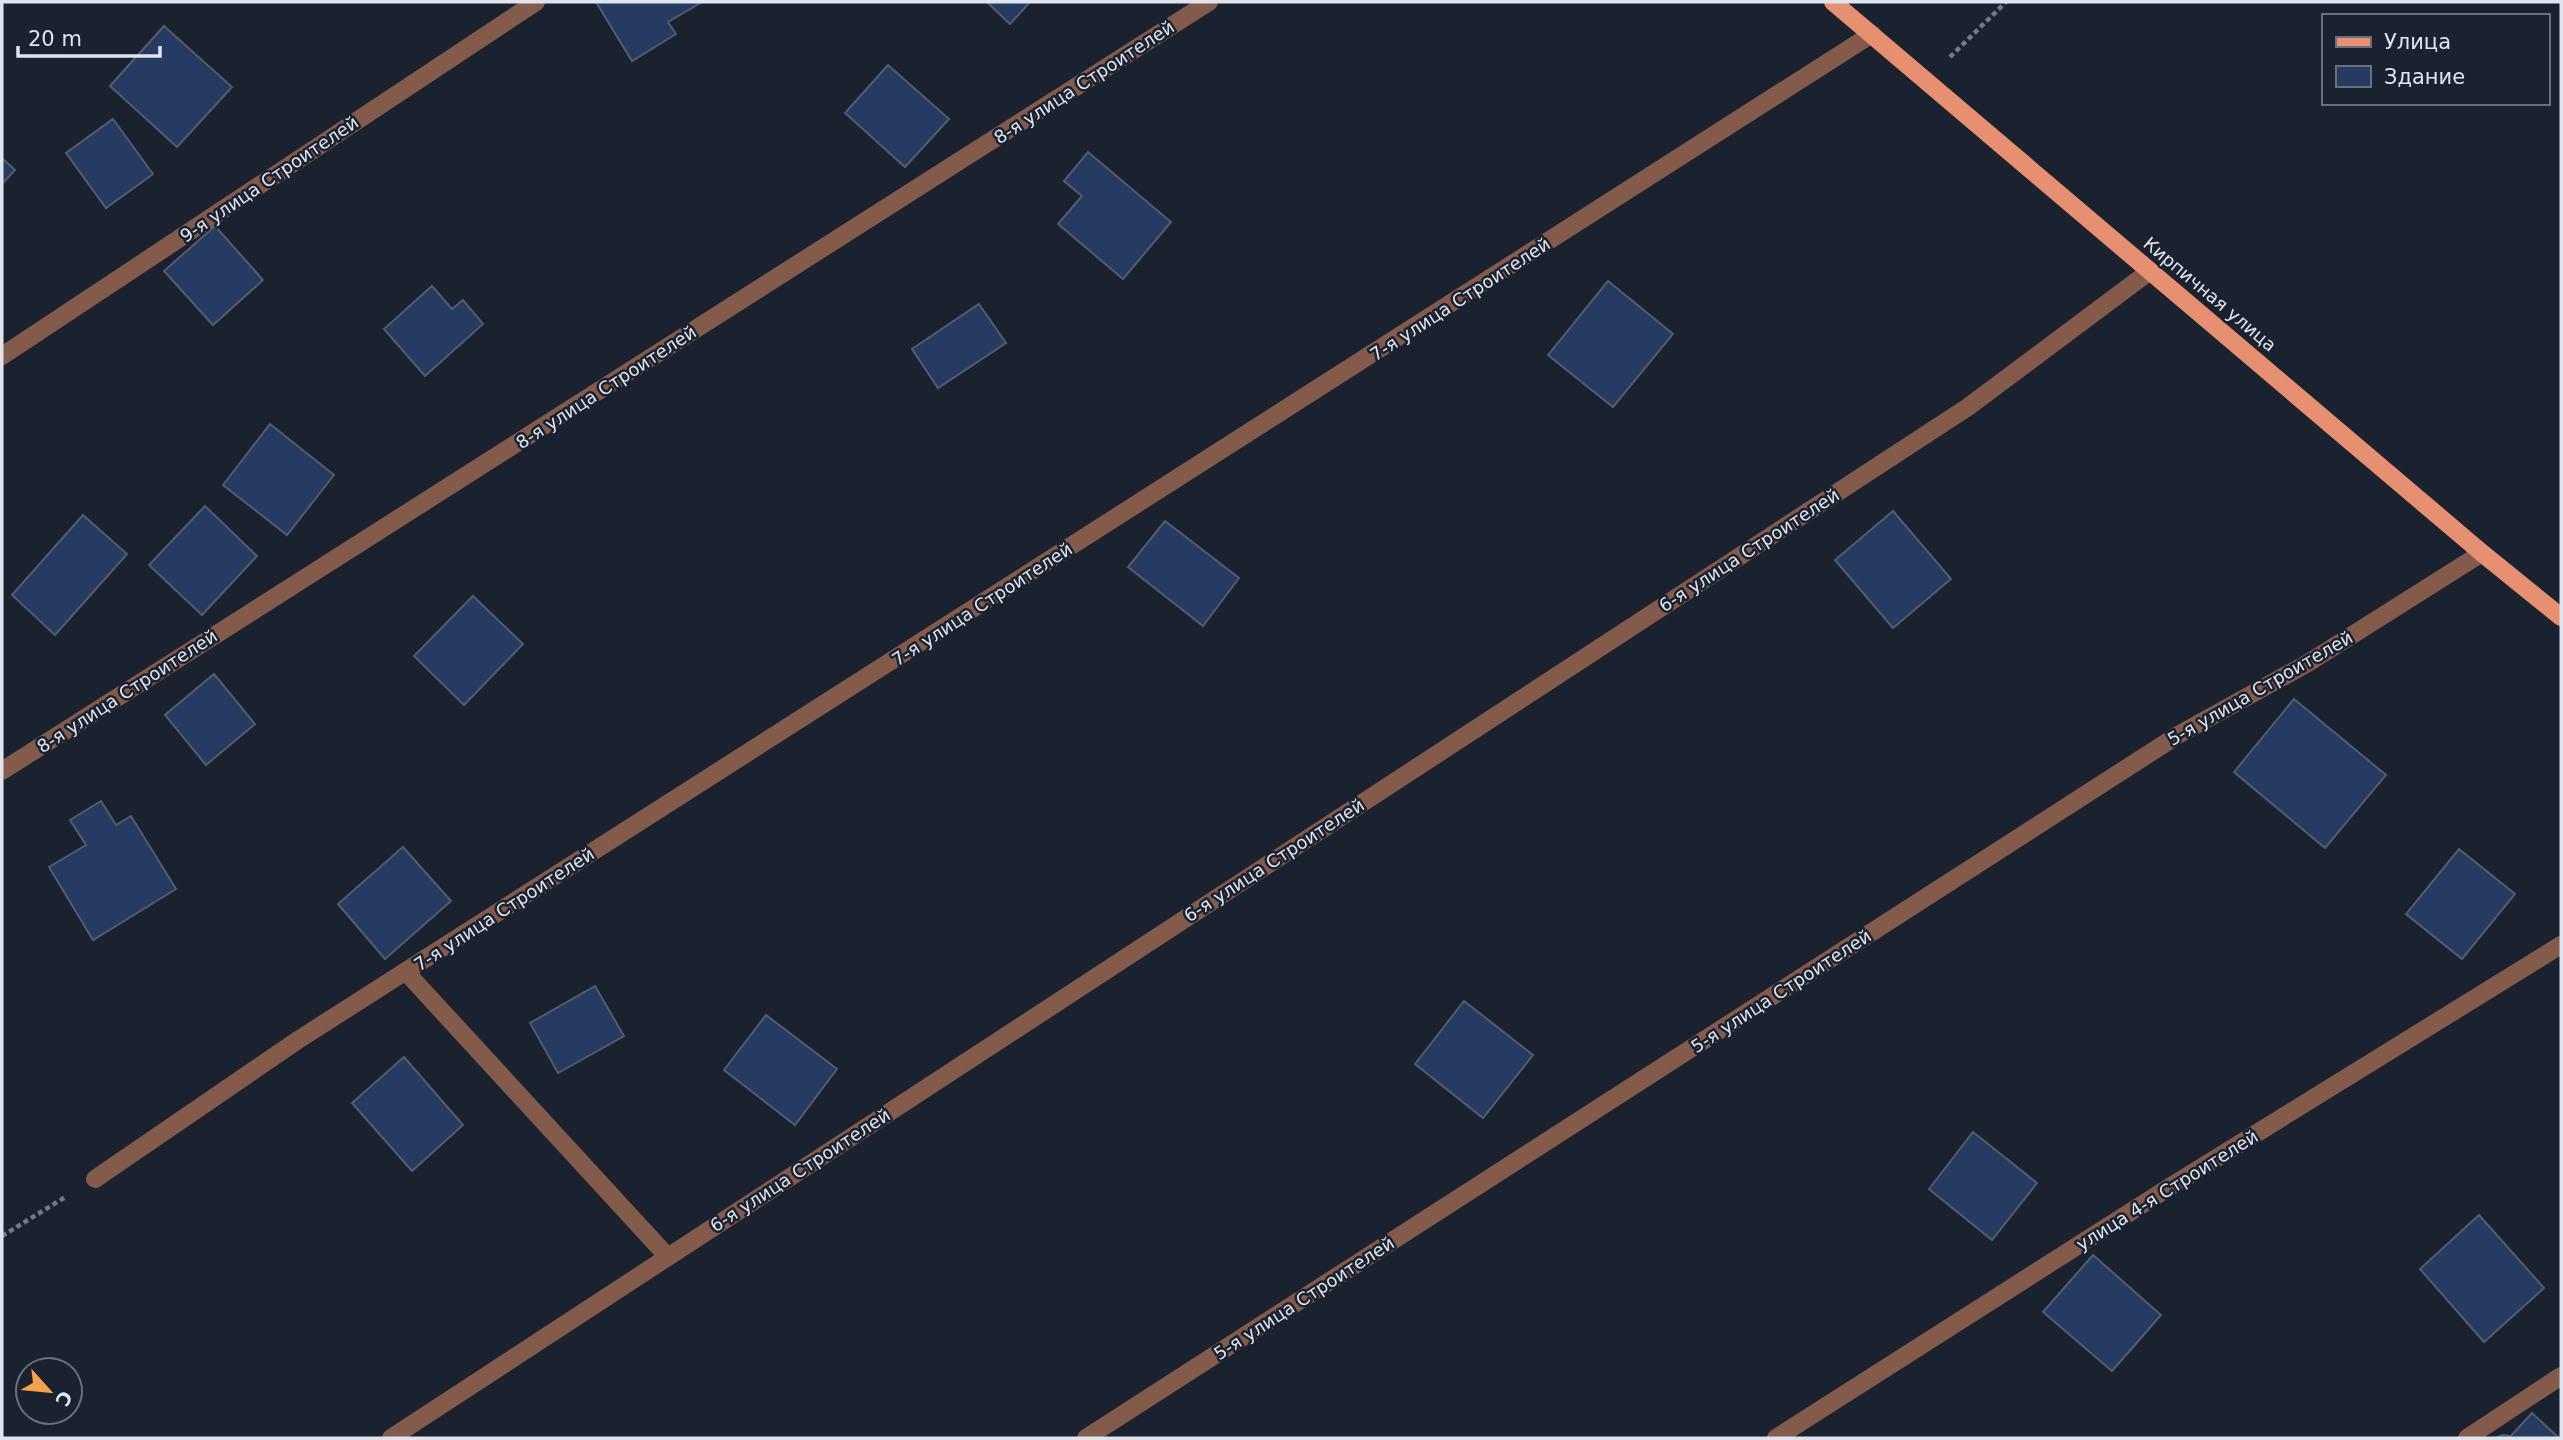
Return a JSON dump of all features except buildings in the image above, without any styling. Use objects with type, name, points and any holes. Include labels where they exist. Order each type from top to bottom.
[{"type":"main road","name":"Кирпичная улица","points":[[1833,2],[2561,617]]},
{"type":"street","name":"9-я улица Строителей","points":[[2,356],[536,2]]},
{"type":"street","name":"8-я улица Строителей","points":[[2,771],[1209,2]]},
{"type":"street","name":"7-я улица Строителей","points":[[95,1179],[298,1040],[1872,34]]},
{"type":"street","name":"6-я улица Строителей","points":[[391,1438],[1968,407],[2150,271]]},
{"type":"street","name":"5-я улица Строителей","points":[[1086,1438],[2178,735],[2308,663],[2482,553]]},
{"type":"street","name":"улица 4-я Строителей","points":[[1776,1438],[2168,1188],[2561,945]]},
{"type":"street","points":[[406,972],[668,1257]]},
{"type":"street","points":[[2467,1438],[2561,1376]]},
{"type":"path","points":[[1927,80],[2006,2]]},
{"type":"path","points":[[2,1236],[95,1179]]}]
